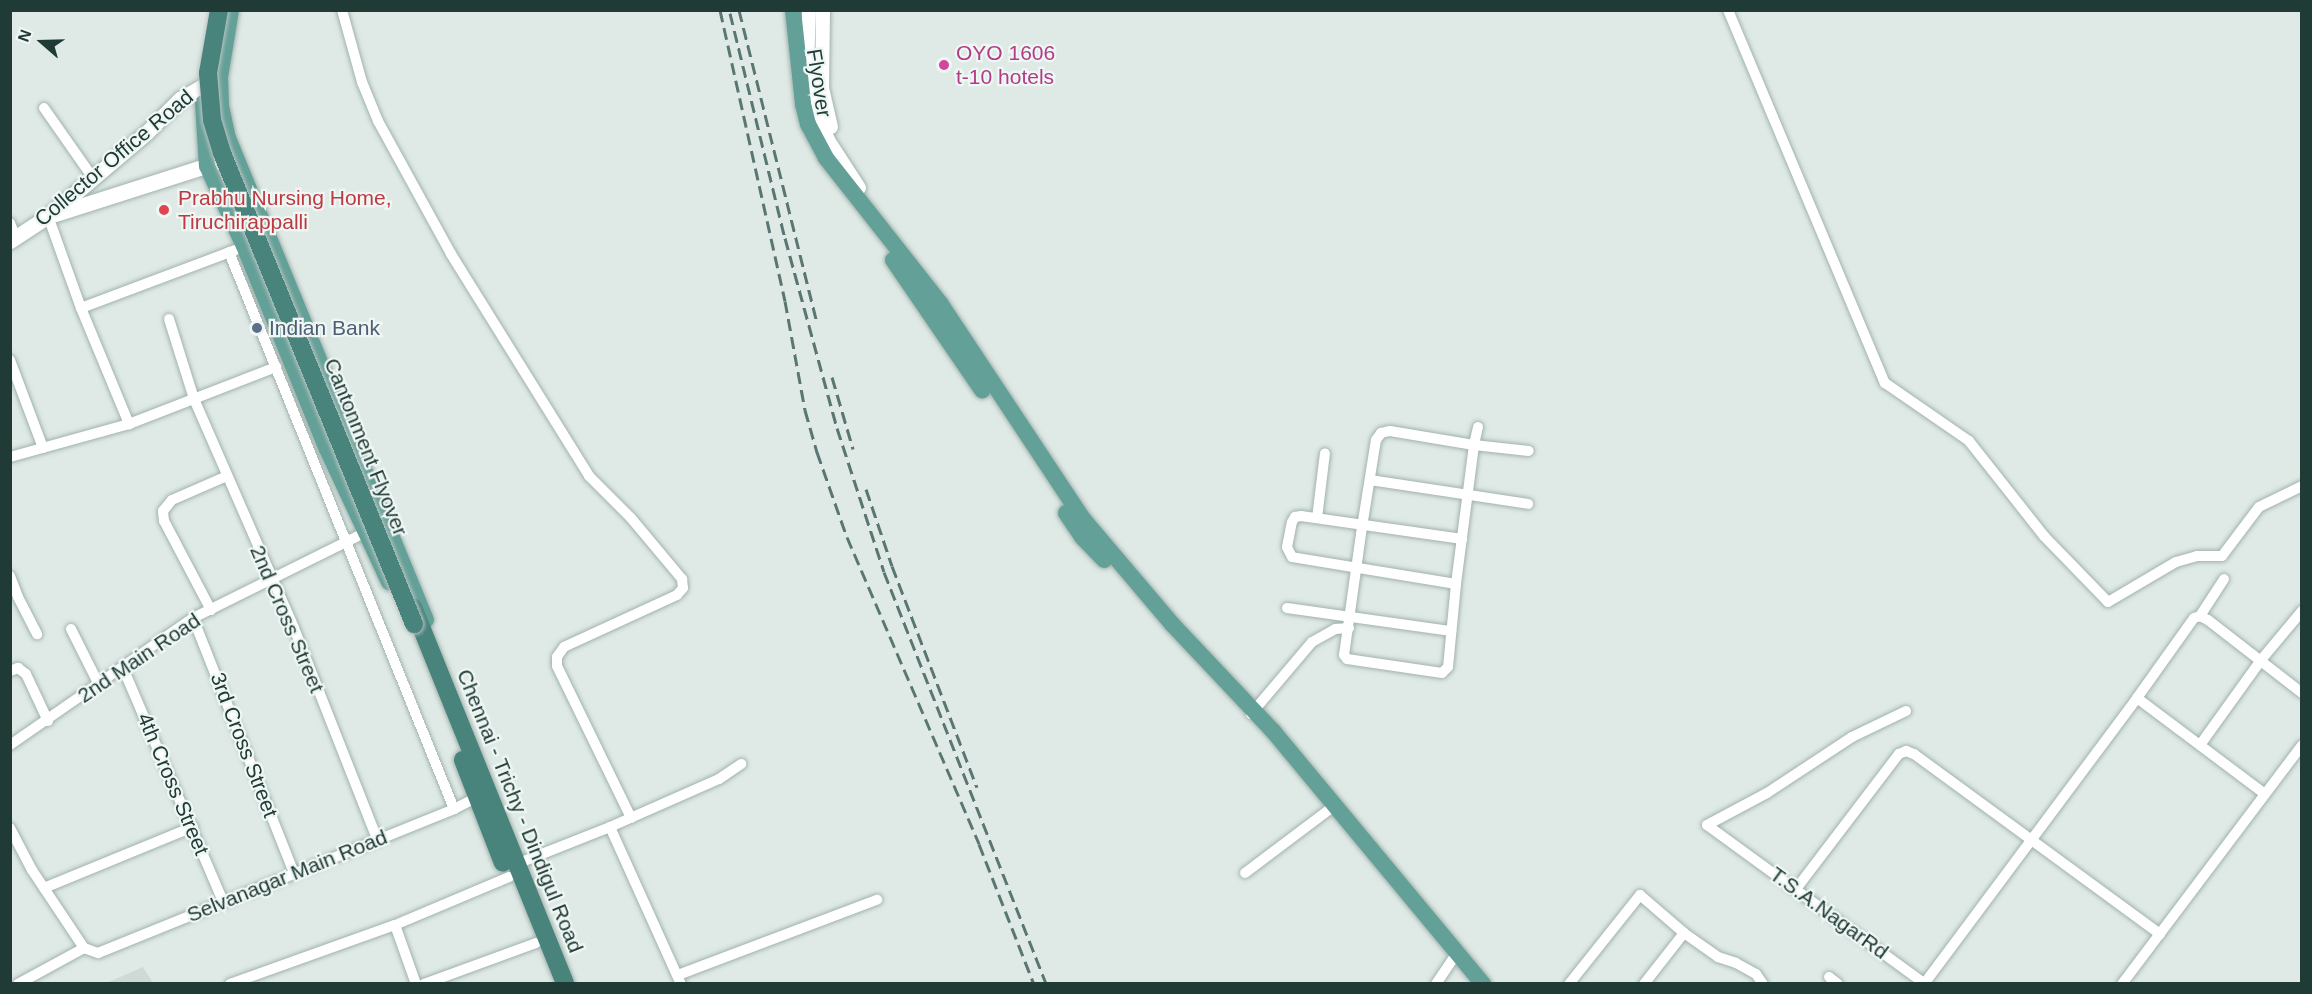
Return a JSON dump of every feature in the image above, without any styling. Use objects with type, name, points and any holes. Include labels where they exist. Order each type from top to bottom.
[{"type":"highway","name":"Cantonment Flyover","points":[[219,10],[208,73],[212,120],[222,153],[417,622]]},
{"type":"highway","name":"Cantonment Flyover","points":[[225,10],[217,50],[214,88],[220,125],[430,657]]},
{"type":"highway","name":"Chennai - Trichy - Dindigul Road","points":[[430,657],[536,943],[554,984]]},
{"type":"highway","name":"Chennai - Trichy - Dindigul Road","points":[[510,870],[565,984]]},
{"type":"main road","points":[[213,10],[203,84],[207,166],[237,249],[289,359],[364,532],[430,657]]},
{"type":"main road","points":[[231,10],[220,77],[223,115],[234,159],[417,595],[430,634],[430,657]]},
{"type":"main road","name":"Flyover","points":[[785,10],[795,106],[801,124],[821,161],[859,202]]},
{"type":"main road","name":"Flyover","points":[[793,10],[803,104],[808,124],[826,158],[859,202]]},
{"type":"main road","name":"Collector Office Road","points":[[12,234],[48,216],[180,99],[203,84],[220,77]]},
{"type":"main road","points":[[48,216],[234,159]]},
{"type":"main road","points":[[859,202],[1082,537],[1253,712],[1483,984]]},
{"type":"main road","points":[[1253,712],[1473,984]]},
{"type":"street","points":[[342,10],[362,82],[378,121],[451,254],[589,476],[631,518],[682,579],[683,588],[677,595],[564,647],[557,657],[557,666],[631,818]]},
{"type":"street","points":[[809,10],[807,66],[813,106],[859,202]]},
{"type":"street","points":[[823,10],[822,88],[825,110],[836,141],[862,183],[859,202]]},
{"type":"street","points":[[1728,10],[1885,383],[1969,441],[2044,536],[2108,602],[2176,562],[2197,556],[2222,556],[2259,507],[2301,486]]},
{"type":"street","points":[[44,108],[93,178]]},
{"type":"street","points":[[48,216],[81,308],[129,424]]},
{"type":"street","points":[[81,308],[237,249],[276,367],[348,540],[454,809]]},
{"type":"street","name":"2nd Cross Street","points":[[169,319],[194,399],[294,628],[377,840]]},
{"type":"street","points":[[10,360],[43,448]]},
{"type":"street","points":[[10,457],[129,424],[276,367]]},
{"type":"street","points":[[1478,428],[1474,445],[1456,584],[1448,667],[1442,673],[1347,659],[1344,655],[1362,527],[1376,440],[1381,433],[1390,431],[1474,445],[1529,451]]},
{"type":"street","points":[[1317,518],[1325,453]]},
{"type":"street","points":[[211,610],[164,521],[163,511],[172,501],[227,476]]},
{"type":"street","points":[[1370,480],[1528,504]]},
{"type":"street","points":[[1456,584],[1292,557],[1287,553],[1292,522],[1295,517],[1317,518],[1362,527],[1462,539]]},
{"type":"street","name":"2nd Main Road","points":[[10,745],[48,722],[194,618],[364,532]]},
{"type":"street","points":[[10,576],[18,597],[38,634]]},
{"type":"street","points":[[1925,983],[2137,698],[2193,618],[2200,616],[2224,579]]},
{"type":"street","points":[[1287,608],[1451,631]]},
{"type":"street","points":[[2200,745],[2261,660],[2301,611]]},
{"type":"street","points":[[2200,616],[2261,660],[2301,693]]},
{"type":"street","name":"3rd Cross Street","points":[[194,618],[294,873]]},
{"type":"street","points":[[1253,712],[1312,642],[1335,630],[1348,628]]},
{"type":"street","points":[[71,629],[99,685]]},
{"type":"street","points":[[10,671],[18,668],[26,674],[48,722]]},
{"type":"street","name":"4th Cross Street","points":[[123,668],[223,901]]},
{"type":"street","points":[[2137,698],[2265,794]]},
{"type":"street","name":"T.S.A.NagarRd","points":[[1906,711],[1852,737],[1767,793],[1707,825],[1925,983]]},
{"type":"street","points":[[2122,984],[2301,745]]},
{"type":"street","points":[[1796,890],[1899,754],[1906,751],[1914,754],[2160,934]]},
{"type":"street","points":[[236,983],[395,925],[510,870],[719,778],[741,764]]},
{"type":"street","name":"Selvanagar Main Road","points":[[84,948],[98,953],[454,809],[482,794]]},
{"type":"street","points":[[1245,873],[1330,809]]},
{"type":"street","points":[[44,888],[193,827]]},
{"type":"street","points":[[610,827],[680,979],[877,900]]},
{"type":"street","points":[[10,828],[44,888],[84,948],[18,984]]},
{"type":"street","points":[[1569,984],[1640,895],[1684,933],[1718,957],[1736,963],[1756,974],[1763,984]]},
{"type":"street","points":[[395,925],[416,984]]},
{"type":"street","points":[[1644,984],[1684,933]]},
{"type":"street","points":[[424,984],[536,943]]},
{"type":"street","points":[[1436,984],[1453,959]]},
{"type":"shaded area","points":[[143,967],[153,983],[106,983]]},
{"type":"railway","points":[[720,10],[785,301],[805,410],[817,452],[847,537],[979,844],[1034,984]]},
{"type":"railway","points":[[739,10],[817,322]]},
{"type":"railway","points":[[730,13],[785,238],[837,428],[884,572],[1046,984]]},
{"type":"railway","points":[[832,377],[853,449]]},
{"type":"railway","points":[[866,489],[892,566],[977,787]]},
{"type":"place","name":"OYO 1606 t-10 hotels","points":[[944,65]]},
{"type":"place","name":"Prabhu Nursing Home, Tiruchirappalli","points":[[164,210]]},
{"type":"place","name":"Indian Bank","points":[[257,328]]}]
